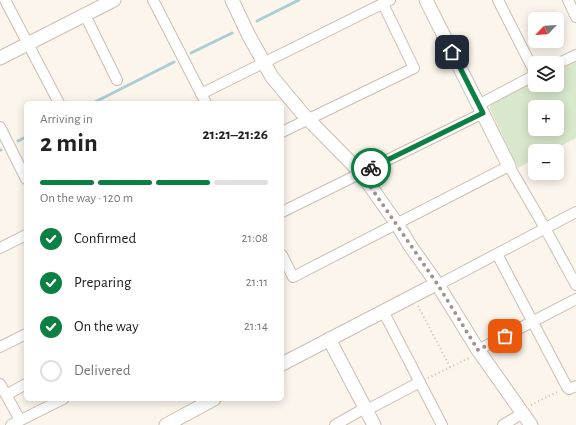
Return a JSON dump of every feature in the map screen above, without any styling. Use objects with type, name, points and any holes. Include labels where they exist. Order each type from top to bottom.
[{"type":"street","points":[[5,0],[29,43],[58,101]]},
{"type":"street","points":[[0,58],[114,0]]},
{"type":"street","points":[[153,0],[204,98],[264,63],[387,2],[414,68],[284,131]]},
{"type":"street","points":[[232,0],[249,36],[272,77],[308,120],[361,173],[397,224],[410,247],[437,285],[479,351],[531,425]]},
{"type":"street","points":[[426,0],[509,166],[576,285]]},
{"type":"street","points":[[498,0],[528,60]]},
{"type":"street","points":[[568,0],[576,17]]},
{"type":"street","points":[[85,15],[117,80]]},
{"type":"street","points":[[564,61],[576,55]]},
{"type":"street","points":[[284,211],[361,173],[481,109],[528,79]]},
{"type":"street","points":[[0,127],[24,175]]},
{"type":"street","points":[[284,259],[293,277],[509,166]]},
{"type":"street","points":[[284,363],[576,212]]},
{"type":"street","points":[[0,248],[24,236]]},
{"type":"street","points":[[497,254],[532,321],[572,386]]},
{"type":"street","points":[[479,351],[532,321],[576,299]]},
{"type":"street","points":[[383,311],[442,425]]},
{"type":"street","points":[[0,347],[24,335]]},
{"type":"street","points":[[329,339],[374,425]]},
{"type":"street","points":[[335,425],[420,382]]},
{"type":"street","points":[[0,384],[6,395],[15,423],[59,401]]},
{"type":"street","points":[[6,395],[24,385]]},
{"type":"street","points":[[166,425],[208,401]]},
{"type":"street","points":[[503,425],[522,412]]},
{"type":"path","points":[[413,296],[450,367]]},
{"type":"path","points":[[420,382],[479,351]]},
{"type":"path","points":[[522,412],[572,386]]},
{"type":"green space","points":[[576,62],[576,138],[564,144],[528,144],[528,163],[518,168],[490,109],[491,104],[528,86],[528,92],[564,92],[564,68]]},
{"type":"waterway","points":[[257,21],[299,0]]},
{"type":"waterway","points":[[191,53],[232,33]]},
{"type":"waterway","points":[[97,101],[174,62]]},
{"type":"waterway","points":[[18,141],[24,138]]},
{"type":"way so far","points":[[371,168],[361,173],[397,224],[410,247],[438,285],[478,350],[505,336]]},
{"type":"route","points":[[371,168],[483,113],[452,52]]}]
